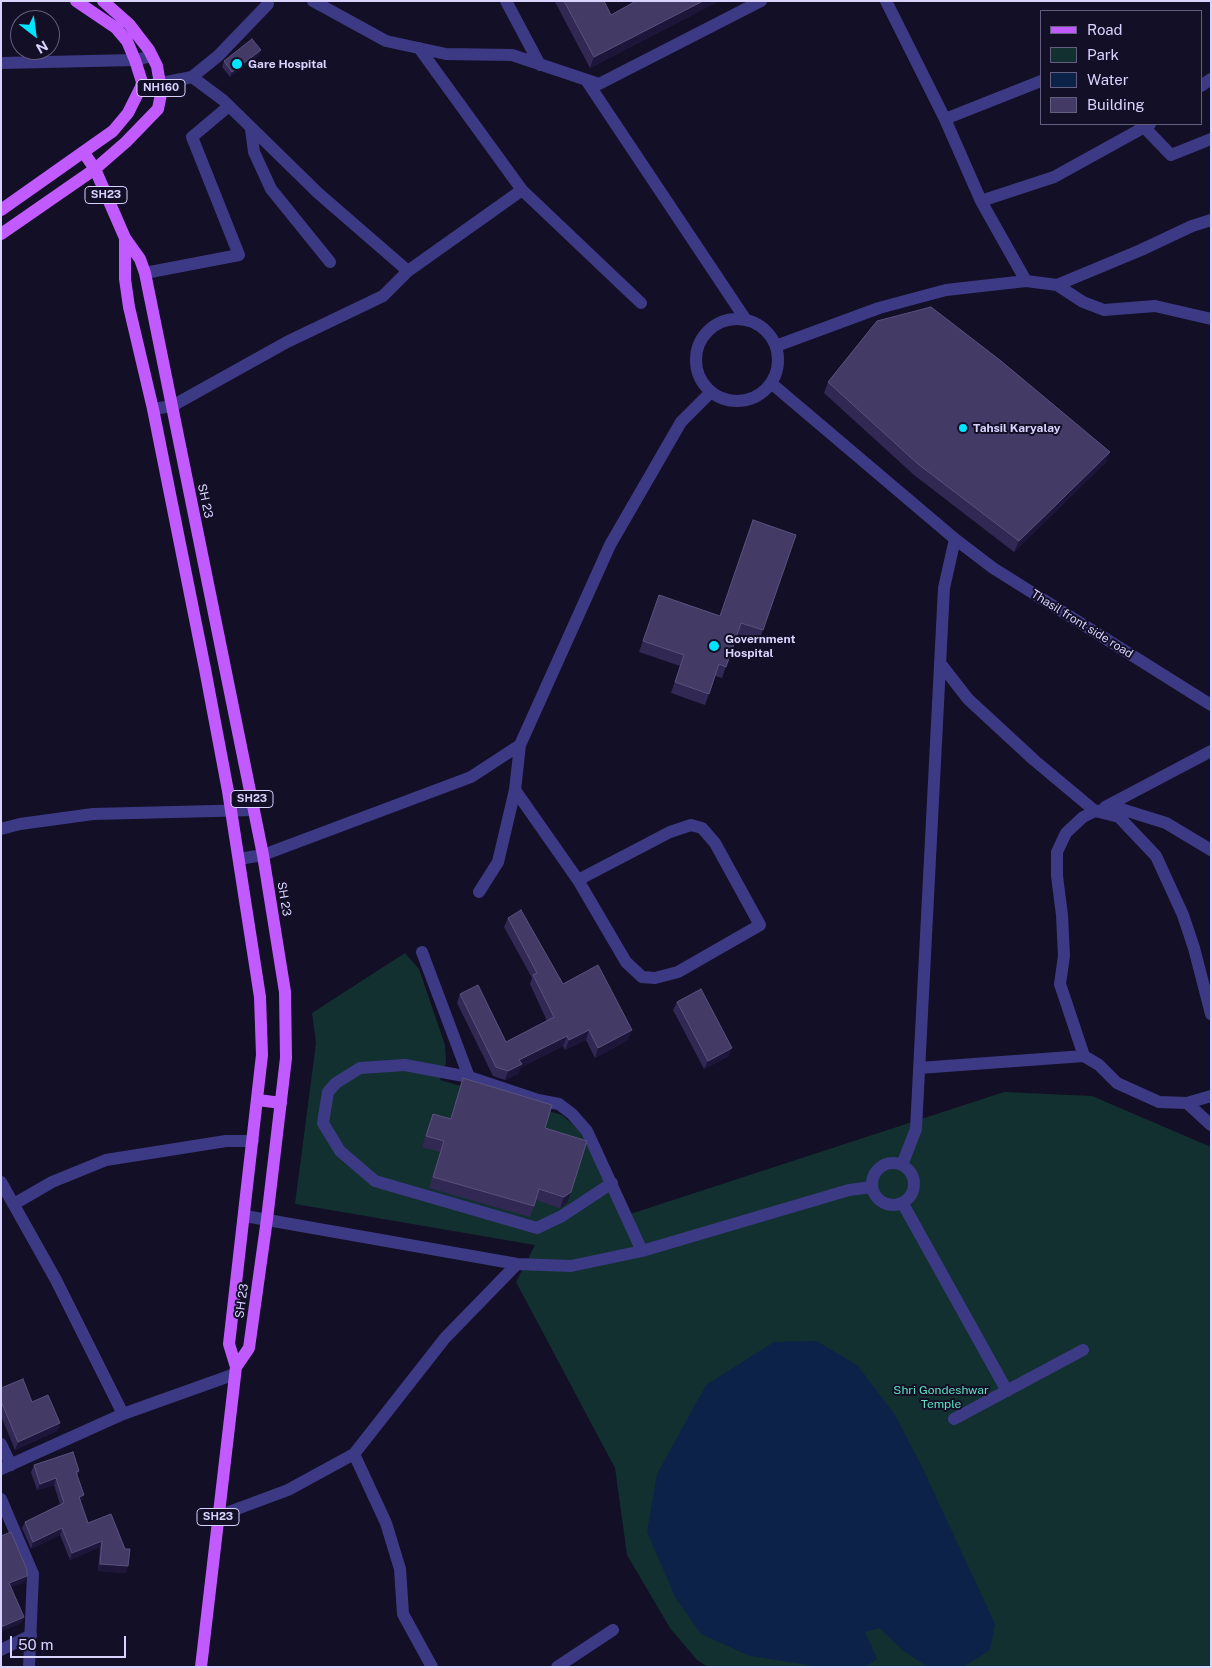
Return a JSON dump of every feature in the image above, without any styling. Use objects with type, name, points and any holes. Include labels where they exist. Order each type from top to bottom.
[{"type":"main road","name":"NH160","points":[[76,1],[116,28],[127,42],[136,60],[142,82],[128,113],[113,131],[84,153]]},
{"type":"main road","name":"NH160","points":[[1,234],[95,168],[126,142],[158,109],[162,94],[152,56],[129,24],[103,1]]},
{"type":"main road","name":"SH 23","points":[[84,153],[95,168],[125,238],[140,259],[145,273],[263,855],[285,992],[286,1058],[267,1218],[249,1348],[235,1370],[201,1667]]},
{"type":"main road","points":[[1,210],[84,153]]},
{"type":"main road","points":[[125,238],[125,279],[198,634],[232,812],[260,998],[262,1054],[258,1100],[229,1344],[235,1370]]},
{"type":"main road","points":[[138,346],[159,341]]},
{"type":"main road","points":[[198,634],[218,631]]},
{"type":"main road","points":[[258,1100],[281,1103]]},
{"type":"main road","points":[[234,1302],[255,1306]]},
{"type":"street","points":[[314,1],[386,41],[446,54],[512,56],[599,84],[761,1]]},
{"type":"street","points":[[886,1],[945,119],[981,201],[1026,282]]},
{"type":"street","points":[[141,87],[192,77],[218,56],[268,2]]},
{"type":"street","points":[[509,2],[540,65]]},
{"type":"street","points":[[419,48],[522,190],[641,303]]},
{"type":"street","points":[[1,63],[136,60],[152,56]]},
{"type":"street","points":[[192,77],[229,106],[318,193],[408,271]]},
{"type":"street","points":[[586,80],[746,320]]},
{"type":"street","points":[[945,119],[1040,81]]},
{"type":"street","points":[[145,273],[239,255],[192,138],[229,106]]},
{"type":"street","points":[[981,201],[1054,177],[1145,125],[1171,155],[1211,139]]},
{"type":"street","points":[[252,128],[254,152],[271,189],[330,262]]},
{"type":"street","points":[[152,409],[172,406],[287,342],[384,296],[408,271],[522,190]]},
{"type":"street","points":[[1057,285],[1141,250],[1192,226],[1211,220]]},
{"type":"street","points":[[776,346],[879,308],[946,290],[1026,282],[1057,285],[1083,302],[1104,310],[1155,306],[1211,319]]},
{"type":"street","points":[[733,319],[746,320],[759,326],[769,335],[776,346],[777,365],[771,383],[756,396],[737,401],[723,398],[711,392],[702,382],[697,369],[696,355],[700,342],[708,331],[720,323],[733,319]]},
{"type":"street","name":"Thasil front side road","points":[[771,383],[955,539],[993,568],[1211,705]]},
{"type":"street","points":[[479,892],[498,862],[515,790],[520,745],[610,545],[681,422],[711,392]]},
{"type":"street","points":[[902,1165],[916,1129],[944,588],[955,539]]},
{"type":"street","points":[[940,663],[968,699],[1034,760],[1095,811],[1119,817],[1156,856],[1183,915],[1211,1014]]},
{"type":"street","points":[[239,859],[263,855],[471,777],[520,745]]},
{"type":"street","points":[[1084,1056],[1060,984],[1064,956],[1062,914],[1057,876],[1057,852],[1066,833],[1083,816],[1211,751]]},
{"type":"street","points":[[515,790],[578,880],[626,962],[642,977],[655,978],[678,972],[760,925],[715,843],[702,828],[691,825],[670,832],[578,880]]},
{"type":"street","points":[[1095,811],[1121,809],[1166,823],[1211,850]]},
{"type":"street","points":[[1,829],[20,824],[93,814],[254,810]]},
{"type":"street","points":[[422,952],[470,1077]]},
{"type":"street","points":[[919,1068],[1084,1056],[1099,1065],[1117,1083],[1159,1102],[1187,1103],[1211,1096]]},
{"type":"street","points":[[612,1183],[562,1216],[537,1228],[375,1181],[340,1150],[323,1123],[328,1092],[336,1083],[360,1068],[405,1065],[470,1077],[538,1100],[559,1104],[572,1114],[587,1131],[612,1183],[642,1251]]},
{"type":"street","points":[[1187,1103],[1211,1125]]},
{"type":"street","points":[[14,1204],[52,1182],[106,1160],[226,1141],[253,1142]]},
{"type":"street","points":[[890,1163],[902,1165],[908,1169],[915,1181],[912,1195],[902,1204],[895,1206],[881,1202],[876,1197],[872,1186],[873,1176],[884,1165],[890,1163]]},
{"type":"street","points":[[1,1182],[56,1280],[123,1414]]},
{"type":"street","points":[[245,1216],[267,1218],[517,1264],[571,1266],[642,1251],[849,1190],[872,1186]]},
{"type":"street","points":[[902,1204],[1006,1391]]},
{"type":"street","points":[[218,1516],[288,1490],[354,1454],[445,1338],[517,1264]]},
{"type":"street","points":[[954,1419],[1083,1350]]},
{"type":"street","points":[[1,1444],[6,1467],[123,1414],[235,1370]]},
{"type":"street","points":[[354,1454],[386,1522],[400,1568],[403,1614],[432,1667]]},
{"type":"street","points":[[1,1499],[34,1574],[29,1667]]},
{"type":"street","points":[[556,1667],[613,1630]]},
{"type":"street","points":[[1,1650],[31,1635]]},
{"type":"green space","name":"Shri Gondeshwar Temple","points":[[405,953],[419,969],[445,1045],[446,1063],[440,1080],[562,1115],[586,1136],[621,1217],[1004,1092],[1092,1096],[1211,1147],[1211,1667],[708,1667],[697,1660],[670,1628],[627,1555],[615,1468],[516,1282],[535,1245],[295,1204],[316,1043],[312,1013]]},
{"type":"water","points":[[817,1341],[858,1366],[895,1415],[923,1469],[995,1624],[990,1650],[963,1667],[928,1667],[905,1652],[879,1628],[865,1632],[877,1659],[864,1667],[821,1667],[750,1656],[701,1634],[675,1597],[647,1532],[657,1474],[706,1385],[774,1342]]},
{"type":"building","points":[[564,1],[604,1],[611,15],[636,1],[703,1],[594,57]]},
{"type":"building","points":[[252,39],[261,50],[232,72],[224,61]]},
{"type":"building","name":"Tahsil Karyalay","points":[[931,307],[1001,361],[1110,452],[1019,541],[918,464],[828,382],[877,321]]},
{"type":"building","points":[[753,520],[796,535],[763,630],[741,623],[726,667],[719,664],[709,694],[675,682],[684,655],[643,641],[659,595],[720,616]]},
{"type":"building","points":[[521,910],[563,984],[598,965],[632,1030],[598,1048],[589,1030],[569,1040],[567,1036],[519,1060],[522,1064],[508,1071],[496,1067],[460,994],[478,985],[506,1042],[554,1017],[533,975],[537,973],[508,918]]},
{"type":"building","points":[[701,989],[732,1048],[708,1061],[677,1002]]},
{"type":"building","points":[[463,1078],[552,1105],[545,1128],[587,1141],[571,1192],[564,1197],[539,1189],[534,1206],[433,1177],[444,1141],[426,1136],[433,1114],[451,1119]]},
{"type":"building","points":[[23,1379],[32,1402],[48,1395],[60,1423],[18,1442],[1,1401],[1,1388]]},
{"type":"building","points":[[73,1452],[79,1471],[76,1472],[84,1495],[79,1497],[88,1523],[111,1514],[125,1549],[130,1549],[128,1566],[100,1564],[102,1541],[72,1553],[62,1528],[33,1542],[25,1522],[64,1503],[56,1478],[40,1484],[34,1465]]},
{"type":"building","points":[[11,1532],[27,1570],[27,1576],[9,1583],[24,1617],[1,1627],[1,1536]]},
{"type":"place","name":"Gare Hospital","points":[[237,64]]},
{"type":"place","name":"Tahsil Karyalay","points":[[963,428]]},
{"type":"place","name":"Government Hospital","points":[[714,646]]}]
